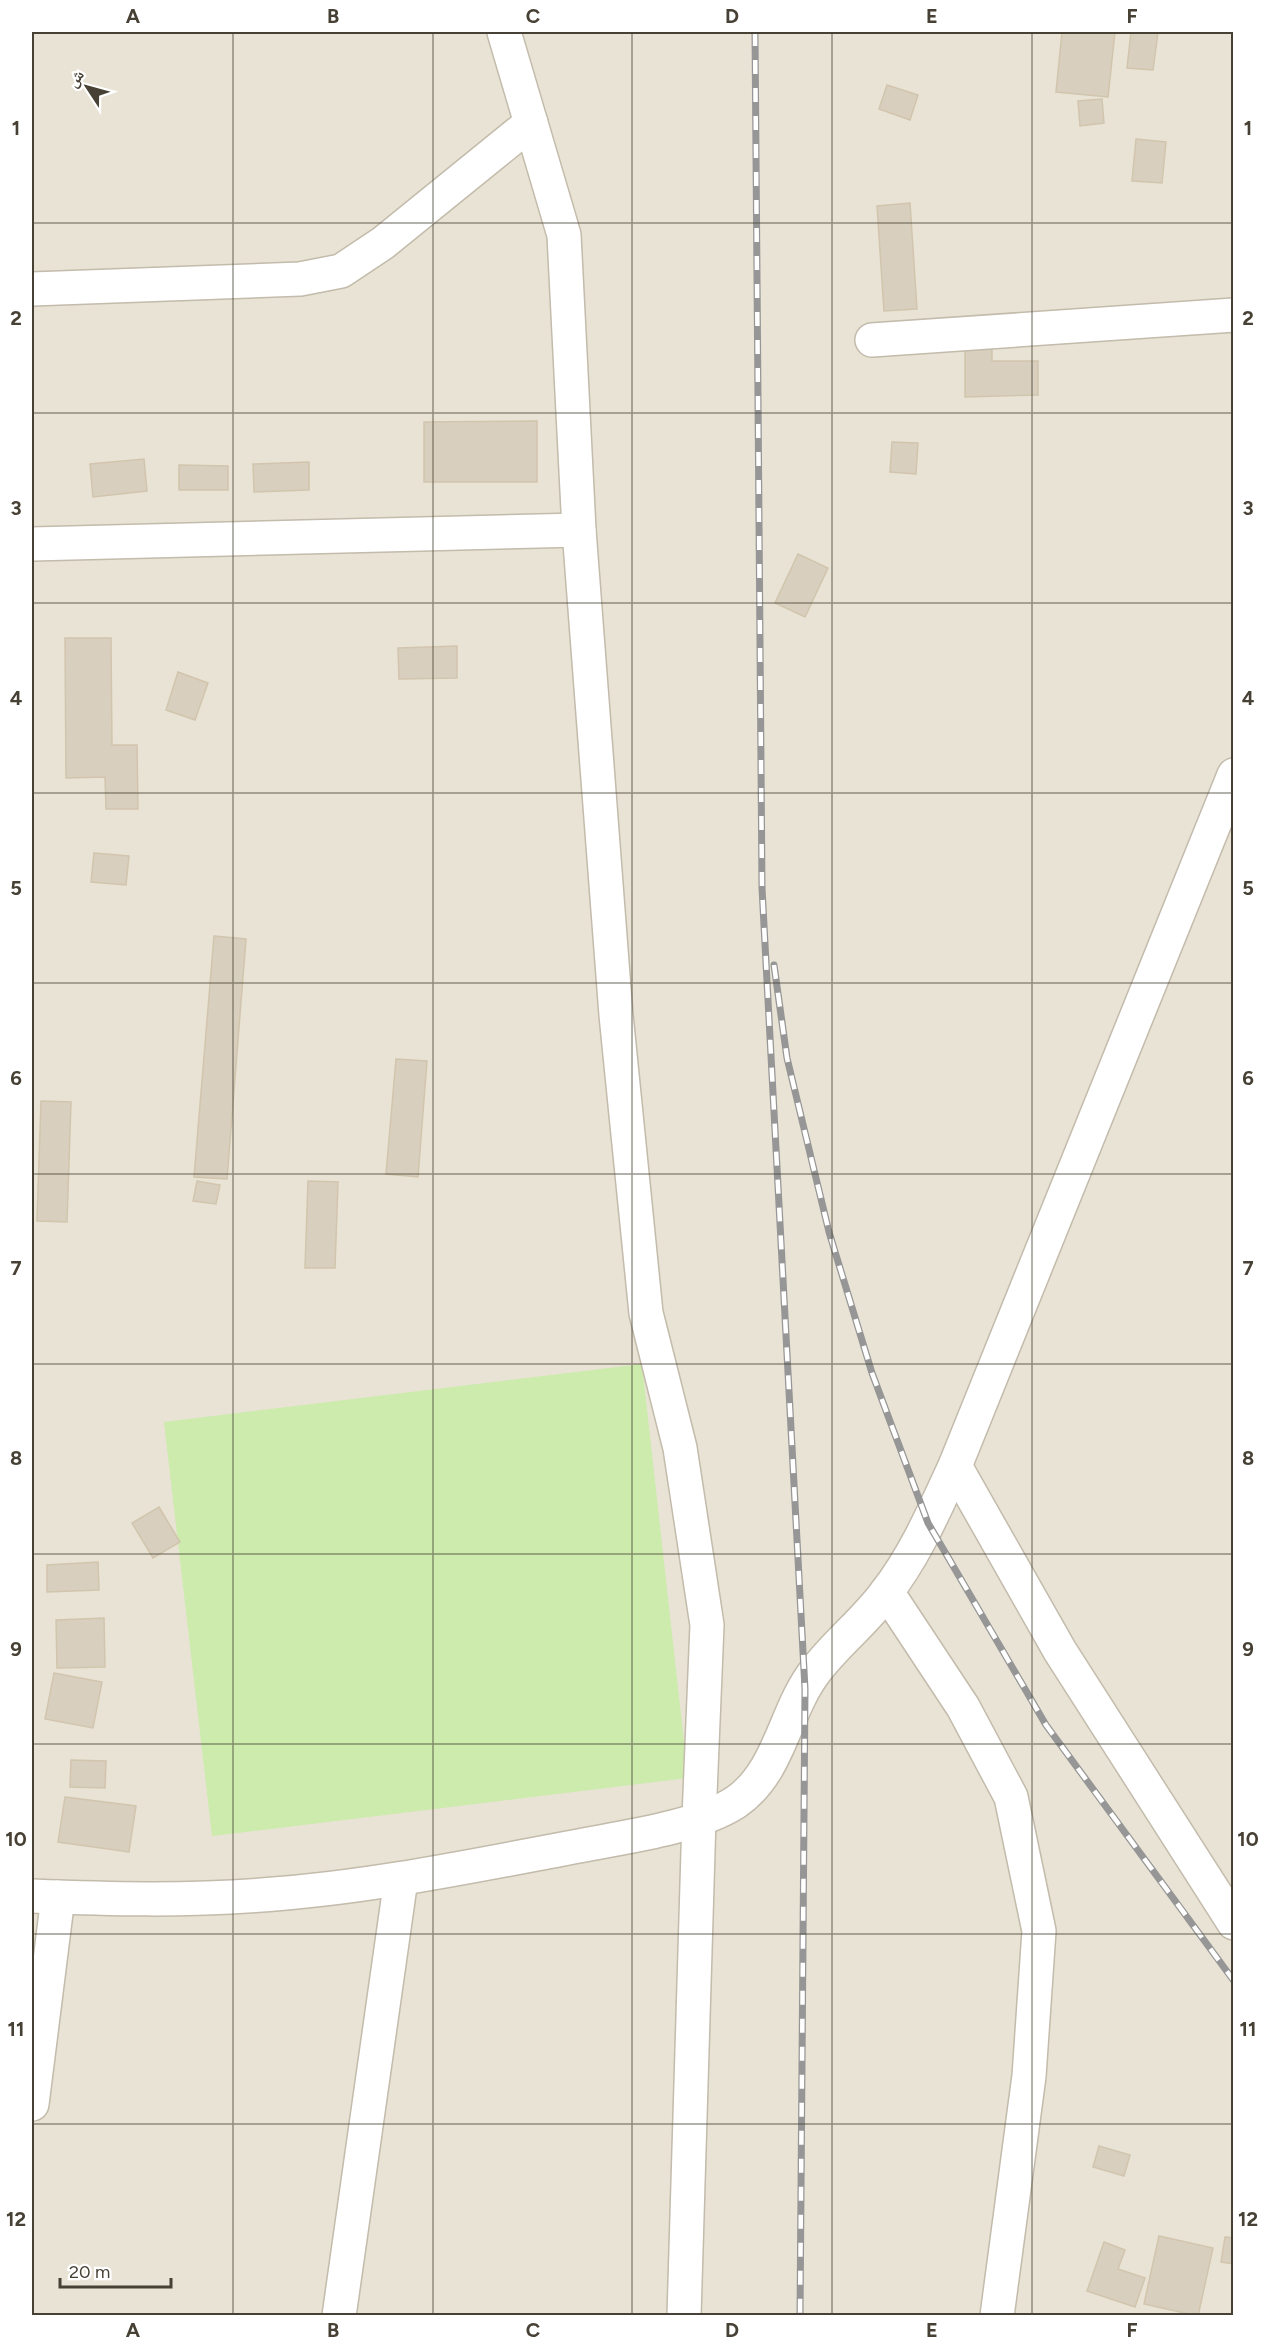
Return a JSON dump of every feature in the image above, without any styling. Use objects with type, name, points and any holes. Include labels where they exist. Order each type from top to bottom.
[{"type":"street","points":[[504,32],[564,235],[579,530],[616,1015],[646,1312],[680,1448],[708,1625],[699,1818],[684,2316]]},
{"type":"street","points":[[32,289],[300,279],[341,271],[383,243],[531,123]]},
{"type":"street","points":[[872,340],[1233,315]]},
{"type":"street","points":[[32,544],[579,530]]},
{"type":"street","points":[[32,2104],[45,1897],[133,1901],[263,1895],[401,1879],[648,1832],[699,1818],[735,1802],[756,1782],[774,1759],[789,1716],[817,1669],[887,1592],[928,1523],[955,1466],[1233,775]]},
{"type":"street","points":[[955,1466],[1060,1651],[1233,1923]]},
{"type":"street","points":[[887,1592],[963,1707],[1011,1797],[1039,1931],[1029,2076],[997,2316]]},
{"type":"street","points":[[339,2316],[401,1879]]},
{"type":"shaded area","points":[[32,32],[1233,32],[1233,2315],[32,2315]]},
{"type":"green space","points":[[642,1364],[688,1778],[212,1836],[164,1422]]},
{"type":"building","points":[[1062,32],[1115,32],[1108,97],[1056,92]]},
{"type":"building","points":[[1131,32],[1158,32],[1153,70],[1127,68]]},
{"type":"building","points":[[887,85],[918,95],[910,120],[879,109]]},
{"type":"building","points":[[1102,99],[1104,123],[1080,126],[1078,101]]},
{"type":"building","points":[[1136,139],[1166,142],[1162,183],[1132,181]]},
{"type":"building","points":[[910,203],[917,309],[884,311],[877,206]]},
{"type":"building","points":[[965,342],[992,342],[992,361],[1038,361],[1038,395],[965,397]]},
{"type":"building","points":[[537,421],[537,482],[424,482],[424,422]]},
{"type":"building","points":[[892,442],[918,443],[916,474],[890,472]]},
{"type":"building","points":[[144,459],[147,491],[93,497],[90,464]]},
{"type":"building","points":[[309,462],[309,490],[254,492],[253,464]]},
{"type":"building","points":[[179,465],[228,466],[228,490],[179,490]]},
{"type":"building","points":[[798,554],[828,568],[805,617],[775,603]]},
{"type":"building","points":[[65,638],[111,638],[112,745],[137,745],[138,809],[106,809],[105,777],[66,778]]},
{"type":"building","points":[[457,646],[457,678],[399,679],[398,648]]},
{"type":"building","points":[[178,672],[208,683],[195,720],[166,710]]},
{"type":"building","points":[[94,853],[129,856],[126,885],[91,882]]},
{"type":"building","points":[[214,936],[246,939],[227,1179],[194,1177]]},
{"type":"building","points":[[396,1059],[427,1061],[418,1177],[386,1174]]},
{"type":"building","points":[[41,1101],[71,1102],[67,1222],[37,1221]]},
{"type":"building","points":[[197,1181],[220,1185],[216,1204],[193,1201]]},
{"type":"building","points":[[308,1181],[338,1182],[335,1268],[305,1268]]},
{"type":"building","points":[[159,1507],[180,1542],[153,1558],[132,1523]]},
{"type":"building","points":[[98,1562],[99,1590],[47,1592],[47,1565]]},
{"type":"building","points":[[104,1618],[105,1667],[57,1668],[56,1620]]},
{"type":"building","points":[[54,1673],[102,1682],[93,1728],[45,1719]]},
{"type":"building","points":[[71,1760],[106,1761],[105,1788],[70,1787]]},
{"type":"building","points":[[65,1797],[136,1806],[129,1852],[58,1842]]},
{"type":"building","points":[[1099,2146],[1130,2155],[1124,2176],[1093,2167]]},
{"type":"building","points":[[1159,2236],[1213,2248],[1198,2316],[1144,2304]]},
{"type":"building","points":[[1225,2237],[1234,2238],[1234,2264],[1221,2262]]},
{"type":"building","points":[[1104,2242],[1125,2250],[1118,2269],[1145,2278],[1135,2307],[1087,2291]]},
{"type":"railway","points":[[755,32],[762,888],[805,1689],[800,2316]]},
{"type":"railway","points":[[774,965],[787,1058],[829,1232],[872,1373],[928,1523],[1046,1725],[1234,1981]]}]
